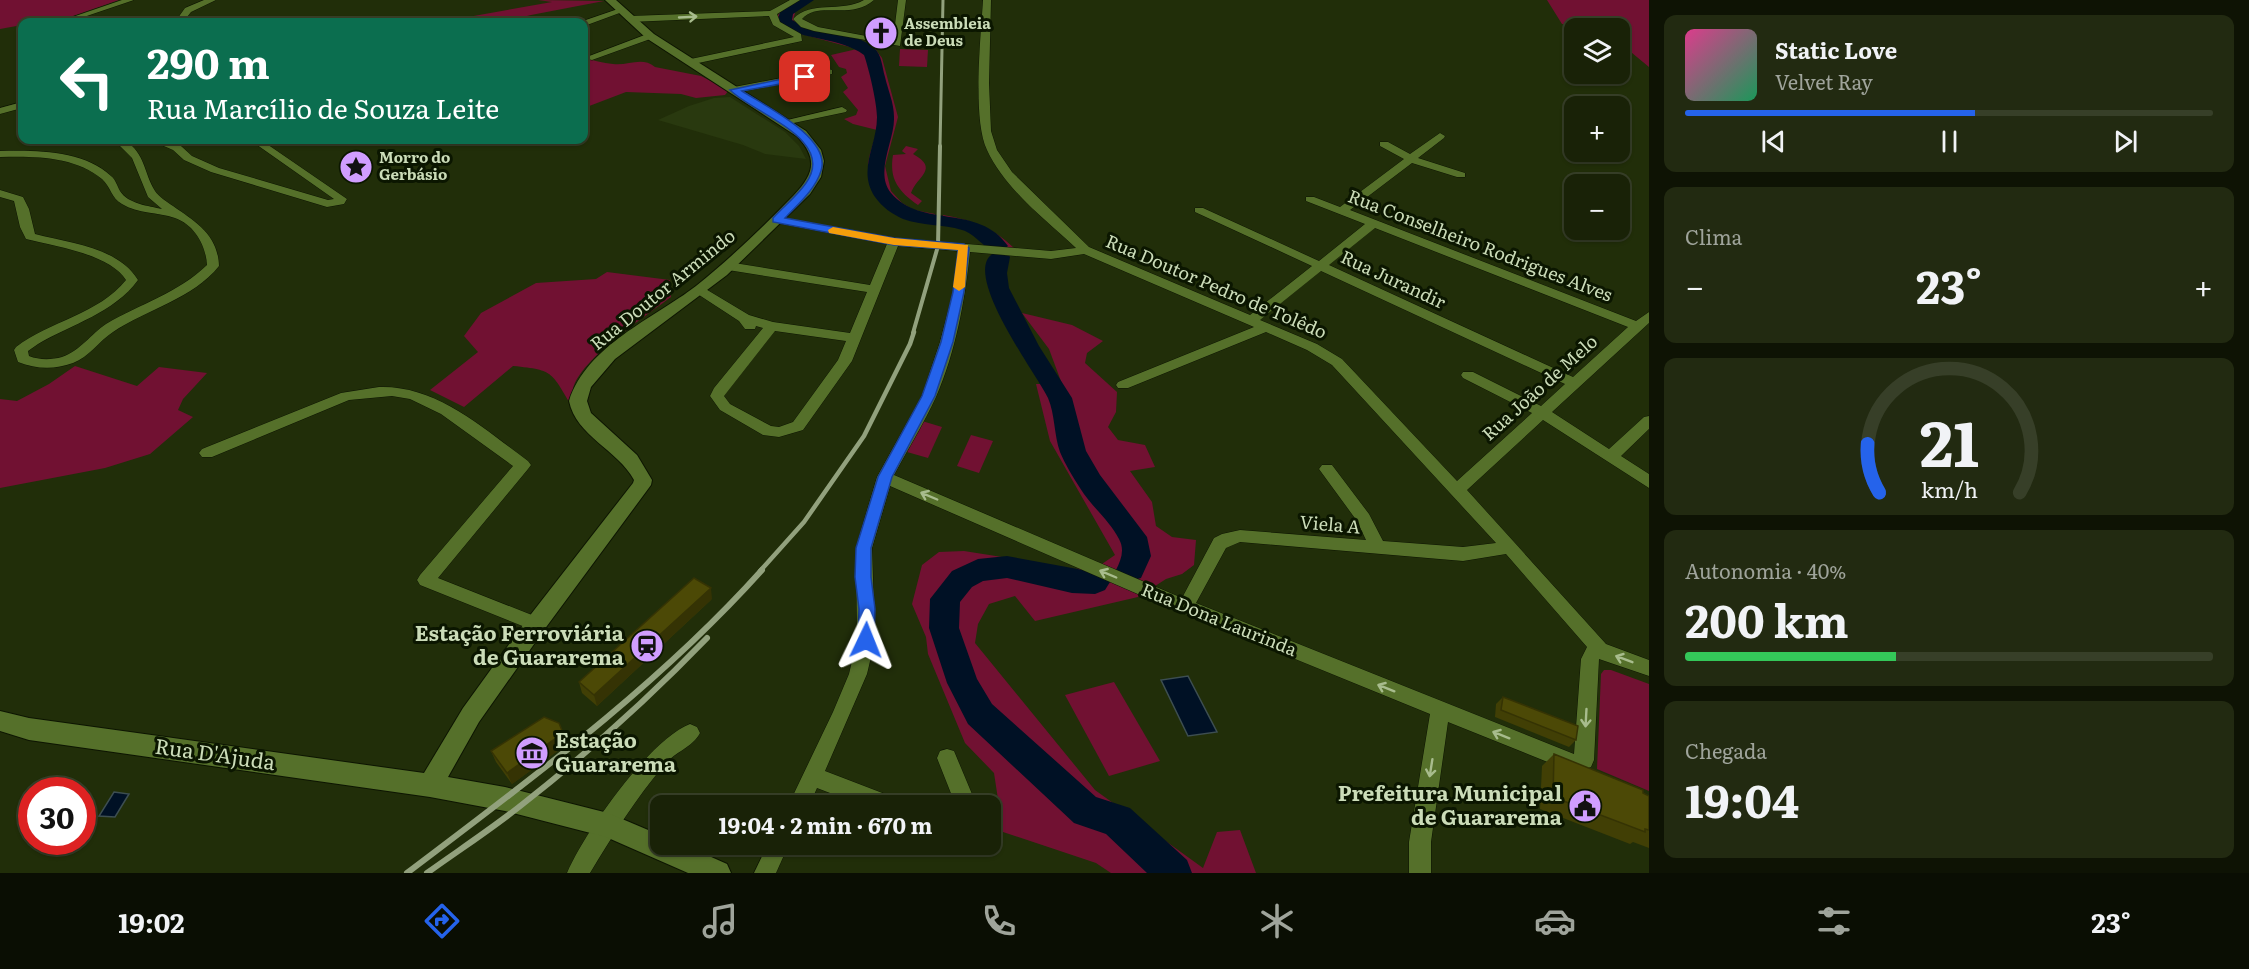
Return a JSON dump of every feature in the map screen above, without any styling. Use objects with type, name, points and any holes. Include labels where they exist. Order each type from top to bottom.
[{"type":"street","points":[[74,18],[130,0]]},
{"type":"street","points":[[180,18],[187,11],[212,0]]},
{"type":"street","points":[[588,22],[620,10],[772,13],[796,0]]},
{"type":"street","points":[[783,8],[801,13],[818,8],[851,9],[870,0]]},
{"type":"street","points":[[801,13],[797,19],[804,25],[871,41],[897,44],[902,0]]},
{"type":"street","name":"Rua Doutor Pedro de Tolêdo","points":[[987,0],[984,83],[986,131],[992,150],[1014,181],[1085,250],[1252,320],[1326,354],[1337,362],[1510,547],[1595,654]]},
{"type":"street","name":"Rua Doutor Armindo","points":[[430,785],[471,715],[536,624],[642,485],[643,480],[631,459],[588,422],[582,413],[578,401],[585,381],[623,344],[699,291],[728,266],[777,220],[810,184],[817,170],[818,160],[810,143],[784,122],[650,36],[620,10]]},
{"type":"street","points":[[689,62],[799,39],[798,36],[776,23],[772,13]]},
{"type":"street","points":[[589,58],[650,36]]},
{"type":"street","points":[[734,90],[828,72]]},
{"type":"street","points":[[0,111],[18,106]]},
{"type":"street","points":[[784,122],[842,110]]},
{"type":"street","points":[[1342,211],[1440,136]]},
{"type":"street","points":[[0,193],[19,199],[25,208],[25,229],[30,236],[105,258],[126,268],[132,280],[116,298],[42,334],[21,350],[23,359],[34,364],[65,361],[76,356],[110,327],[188,286],[203,277],[213,266],[213,249],[206,238],[150,193],[138,156],[126,144]]},
{"type":"street","points":[[166,144],[177,148],[188,158],[215,170],[290,190],[327,204],[340,202],[341,199],[318,182],[261,144]]},
{"type":"street","points":[[1384,144],[1412,159],[1461,174]]},
{"type":"street","points":[[0,154],[45,154],[75,162],[105,176],[120,199],[180,216]]},
{"type":"street","name":"Rua Conselheiro Rodrigues Alves","points":[[1310,199],[1637,326]]},
{"type":"street","name":"Rua Jurandir","points":[[1199,210],[1573,382]]},
{"type":"street","points":[[777,220],[894,242],[1051,255],[1085,250]]},
{"type":"street","points":[[1252,320],[1374,224]]},
{"type":"street","points":[[772,326],[756,343],[717,396],[725,407],[758,426],[779,432],[798,426],[835,378],[876,290],[894,242]]},
{"type":"street","points":[[803,795],[858,674],[866,640],[864,548],[885,477],[929,396],[940,364],[971,248]]},
{"type":"street","points":[[728,266],[876,290]]},
{"type":"street","points":[[699,291],[744,318],[772,326],[855,338]]},
{"type":"street","name":"Rua João de Melo","points":[[1457,490],[1573,382],[1649,316]]},
{"type":"street","points":[[744,318],[756,343]]},
{"type":"street","points":[[1123,385],[1267,327]]},
{"type":"street","points":[[1468,375],[1542,412],[1649,482]]},
{"type":"street","points":[[207,453],[346,396],[398,392],[436,404],[522,465],[426,580],[536,624]]},
{"type":"street","points":[[1611,456],[1649,421]]},
{"type":"street","points":[[1327,469],[1363,518],[1379,549]]},
{"type":"street","name":"Rua Dona Laurinda","points":[[885,477],[1186,606],[1575,764],[1584,760],[1595,654]]},
{"type":"street","name":"Viela A","points":[[1186,606],[1220,543],[1228,538],[1240,537],[1463,554],[1510,547]]},
{"type":"street","points":[[1595,654],[1649,668]]},
{"type":"street","points":[[1420,873],[1420,842],[1440,710]]},
{"type":"street","name":"Rua D'Ajuda","points":[[0,721],[29,729],[430,785],[505,800],[608,825],[718,873]]},
{"type":"street","points":[[578,873],[608,825],[660,755],[690,733]]},
{"type":"street","points":[[947,758],[962,795]]},
{"type":"street","points":[[812,776],[862,795]]},
{"type":"street","points":[[765,873],[774,855]]},
{"type":"shaded area","points":[[0,0],[119,0],[67,18],[18,18],[18,26],[0,29]]},
{"type":"shaded area","points":[[538,0],[604,1],[519,18],[462,18],[552,2]]},
{"type":"shaded area","points":[[1547,0],[1649,0],[1649,67],[1630,51],[1630,18],[1564,18],[1564,24]]},
{"type":"shaded area","points":[[783,10],[795,13],[793,20],[798,25],[873,46],[882,58],[898,117],[885,166],[891,191],[902,203],[914,210],[935,214],[934,225],[911,218],[890,207],[881,200],[869,181],[870,154],[877,130],[853,124],[844,119],[856,115],[858,110],[843,92],[848,88],[841,77],[847,73],[846,69],[839,67],[831,55],[857,49],[794,32],[784,27],[778,19],[778,15]]},
{"type":"shaded area","points":[[900,49],[928,50],[927,67],[899,66]]},
{"type":"shaded area","points":[[588,59],[613,64],[645,62],[655,67],[701,76],[729,90],[725,95],[696,98],[681,94],[626,92],[588,106]]},
{"type":"shaded area","points":[[730,97],[785,132],[799,146],[806,159],[765,154],[743,145],[658,120],[714,98]]},
{"type":"shaded area","points":[[906,146],[918,149],[913,154],[921,159],[926,168],[911,193],[922,201],[918,205],[896,184],[892,171],[893,155],[906,154],[902,151]]},
{"type":"shaded area","points":[[943,215],[964,219],[991,230],[1015,249],[986,245],[973,233],[943,225]]},
{"type":"shaded area","points":[[607,272],[670,280],[671,297],[615,339],[588,365],[578,377],[573,389],[573,408],[556,380],[551,375],[537,369],[513,366],[464,407],[430,390],[478,352],[464,336],[481,313],[536,283],[596,279]]},
{"type":"shaded area","points":[[1022,313],[1072,325],[1103,341],[1087,353],[1085,363],[1117,392],[1116,412],[1108,427],[1118,440],[1145,445],[1155,467],[1130,471],[1152,502],[1156,526],[1172,537],[1196,540],[1194,565],[1182,574],[1166,579],[1138,597],[1035,621],[1015,596],[989,604],[978,624],[975,643],[1095,790],[1203,868],[1217,832],[1240,830],[1256,873],[1111,873],[1096,863],[1003,832],[1001,795],[997,795],[994,773],[965,743],[928,654],[926,637],[912,604],[922,565],[939,552],[964,551],[1002,557],[1060,571],[1099,566],[1115,555],[1050,441],[1036,384],[1062,384],[1049,349]]},
{"type":"shaded area","points":[[75,366],[137,386],[159,367],[207,373],[183,399],[178,410],[193,417],[150,454],[105,468],[0,488],[0,399],[17,401],[49,384]]},
{"type":"shaded area","points":[[922,421],[942,427],[928,458],[907,452]]},
{"type":"shaded area","points":[[971,435],[993,441],[979,473],[957,466]]},
{"type":"shaded area","points":[[1604,670],[1611,670],[1649,684],[1649,791],[1597,769],[1601,674]]},
{"type":"shaded area","points":[[1114,682],[1160,761],[1109,776],[1065,695]]},
{"type":"water","points":[[1188,676],[1217,732],[1188,736],[1161,680]]},
{"type":"water","points":[[114,792],[129,794],[115,817],[99,816]]},
{"type":"building","points":[[694,578],[711,588],[594,695],[579,682]]},
{"type":"building","points":[[1503,697],[1578,726],[1576,740],[1501,710]]},
{"type":"building","points":[[544,717],[559,723],[563,733],[507,773],[491,751]]},
{"type":"building","points":[[1554,754],[1643,790],[1643,793],[1649,796],[1649,830],[1645,829],[1645,832],[1553,797]]},
{"type":"waterway","points":[[807,0],[786,12],[784,22],[805,32],[853,43],[870,52],[872,57],[886,114],[876,169],[879,189],[885,198],[898,209],[912,215],[971,226],[985,234],[998,246]]},
{"type":"waterway","points":[[1000,257],[996,273],[998,288],[1027,346],[1060,398],[1073,451],[1090,482],[1133,537],[1137,556],[1131,570]]},
{"type":"waterway","points":[[1095,582],[1072,581],[1007,567],[978,570],[962,579],[945,599],[944,628],[963,683],[980,714],[1086,811],[1117,820],[1174,873]]},
{"type":"railway","points":[[940,147],[943,0]]},
{"type":"railway","points":[[913,333],[938,246],[940,146]]},
{"type":"railway","points":[[760,571],[804,522],[864,436],[914,332]]},
{"type":"railway","points":[[407,873],[592,730],[637,692],[680,653],[762,570]]},
{"type":"railway","points":[[427,873],[524,803],[572,764],[664,682],[707,638]]},
{"type":"slow traffic","points":[[833,230],[894,242],[964,248],[959,287]]},
{"type":"place","name":"Assembleia de Deus","points":[[881,33]]},
{"type":"place","name":"Morro do Gerbásio","points":[[356,167]]},
{"type":"place","name":"Estação Ferroviária de Guararema","points":[[647,646]]},
{"type":"place","name":"Estação Guararema","points":[[532,753]]},
{"type":"place","name":"Prefeitura Municipal de Guararema","points":[[1585,806]]},
{"type":"route","points":[[805,77],[734,90],[802,134],[816,152],[817,170],[810,184],[802,196],[777,220],[894,242],[964,248],[958,292],[947,342],[929,396],[885,477],[870,523],[864,548],[863,577],[867,609],[866,640]]}]
